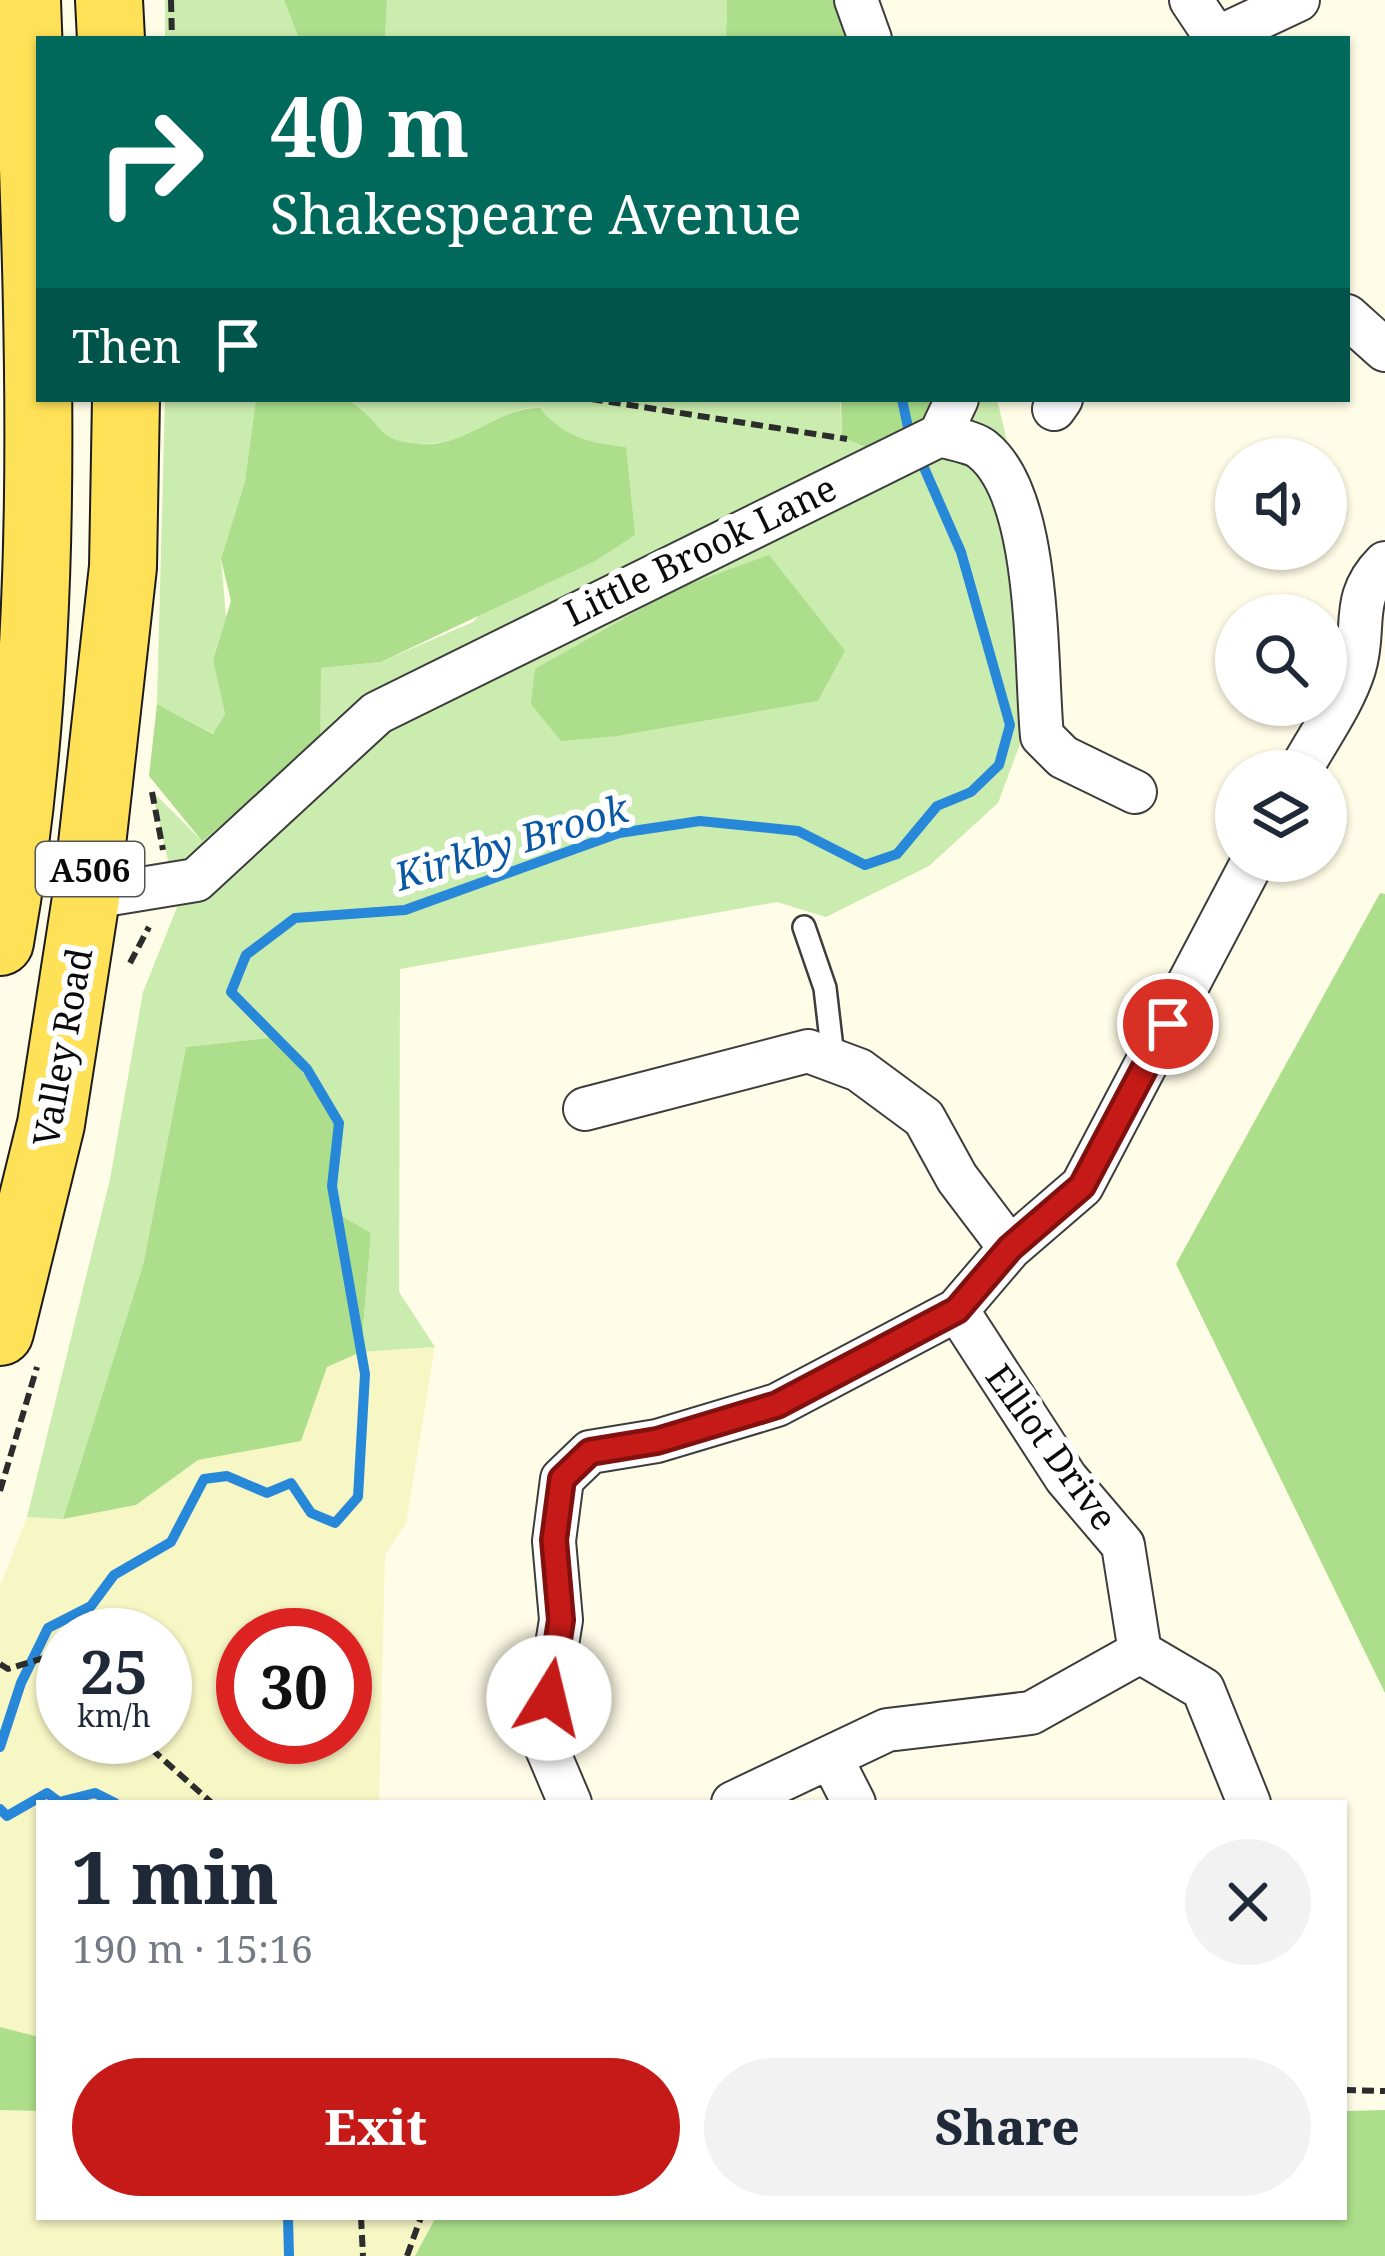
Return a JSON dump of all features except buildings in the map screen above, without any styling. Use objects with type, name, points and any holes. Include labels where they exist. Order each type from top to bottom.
[{"type":"main road","name":"A506","points":[[27,0],[36,383]]},
{"type":"main road","points":[[109,0],[111,36]]},
{"type":"main road","name":"A506","points":[[0,942],[25,747],[38,468],[36,402]]},
{"type":"main road","name":"Valley Road","points":[[0,1332],[51,1124],[86,898],[123,567],[126,402]]},
{"type":"street","points":[[856,0],[869,36]]},
{"type":"street","points":[[1191,0],[1215,36]]},
{"type":"street","points":[[1223,36],[1298,0]]},
{"type":"street","points":[[1350,319],[1385,350]]},
{"type":"street","name":"Little Brook Lane","points":[[86,898],[196,880],[377,713],[889,457],[949,417],[983,450],[1010,491],[1030,558],[1042,736],[1063,757],[1135,792]]},
{"type":"street","points":[[1311,750],[1355,667],[1355,630],[1367,581],[1385,562]]},
{"type":"street","points":[[569,1800],[542,1737],[561,1620],[554,1540],[562,1479],[590,1452],[657,1441],[777,1405],[957,1310],[1010,1248],[1082,1186],[1242,882]]},
{"type":"street","points":[[585,1109],[808,1051],[833,1057],[924,1118],[957,1178],[1010,1248]]},
{"type":"street","name":"Elliot Drive","points":[[957,1310],[1066,1478],[1123,1545],[1140,1652]]},
{"type":"street","points":[[740,1800],[887,1730],[1031,1713],[1140,1652],[1204,1690],[1248,1800]]},
{"type":"street","points":[[832,1760],[852,1800]]},
{"type":"lane","points":[[804,927],[824,988],[833,1057]]},
{"type":"path","points":[[171,0],[172,36]]},
{"type":"path","points":[[611,402],[842,437],[889,457]]},
{"type":"path","points":[[0,1664],[8,1669],[36,1659]]},
{"type":"path","points":[[168,1764],[209,1800]]},
{"type":"path","points":[[1347,2090],[1385,2090]]},
{"type":"path","points":[[361,2220],[363,2256]]},
{"type":"path","points":[[407,2256],[420,2220]]},
{"type":"green space","points":[[165,0],[284,0],[298,36],[165,36]]},
{"type":"green space","points":[[284,0],[387,0],[385,36],[298,36]]},
{"type":"green space","points":[[387,0],[727,0],[726,36],[385,36]]},
{"type":"green space","points":[[727,0],[856,0],[869,36],[726,36]]},
{"type":"green space","points":[[165,402],[256,402],[245,481],[221,559],[226,617],[213,660],[225,714],[214,734],[157,704]]},
{"type":"green space","points":[[256,402],[350,402],[388,436],[418,444],[452,440],[511,413],[540,408],[578,437],[626,447],[635,535],[595,561],[381,662],[321,668],[320,741],[202,841],[149,776],[157,704],[213,734],[225,714],[213,660],[231,601],[221,559],[245,481]]},
{"type":"green space","points":[[346,402],[840,402],[842,437],[948,402],[998,402],[1052,632],[1020,744],[998,803],[929,866],[826,917],[777,902],[400,969],[399,1292],[435,1347],[361,1352],[371,1233],[337,1213],[339,1123],[307,1069],[277,1037],[186,1047],[143,1265],[63,1519],[27,1517],[110,1179],[143,992],[178,905],[152,791],[202,841],[320,668],[381,662],[473,622],[626,447],[578,437],[540,408],[515,412],[458,439],[430,443],[390,440]],"holes":[[[845,651],[818,701],[618,736]]]},
{"type":"green space","points":[[841,402],[948,402],[889,457],[842,437]]},
{"type":"green space","points":[[769,555],[845,651],[818,701],[618,736],[561,741],[531,704],[535,669],[676,589]]},
{"type":"green space","points":[[1380,893],[1385,894],[1385,1693],[1176,1264]]},
{"type":"green space","points":[[277,1037],[339,1123],[337,1213],[371,1233],[361,1352],[327,1367],[301,1441],[198,1460],[136,1505],[63,1519],[143,1265],[186,1047]]},
{"type":"green space","points":[[435,1347],[406,1524],[385,1554],[379,1800],[36,1800],[36,2036],[0,2027],[0,1586],[27,1517],[63,1519],[136,1505],[198,1460],[300,1441],[327,1367],[361,1352]]},
{"type":"green space","points":[[0,2027],[36,2036],[36,2111],[0,2110]]},
{"type":"green space","points":[[0,2110],[36,2111],[36,2220],[439,2220],[418,2256],[0,2256]]},
{"type":"green space","points":[[1385,2110],[1385,2256],[415,2256],[434,2220],[1347,2220],[1347,2111]]},
{"type":"waterway","name":"Kirkby Brook","points":[[903,402],[910,437]]},
{"type":"waterway","name":"Kirkby Brook","points":[[0,1747],[21,1683],[48,1628],[91,1606],[114,1575],[171,1542],[204,1479],[227,1476],[267,1493],[291,1483],[311,1513],[335,1523],[358,1497],[365,1374],[332,1186],[339,1123],[307,1069],[231,992],[246,955],[295,918],[405,910],[619,833],[700,821],[798,831],[865,865],[897,854],[937,806],[971,792],[999,765],[1010,725],[961,552],[918,454]]},
{"type":"waterway","name":"Kirkby Brook","points":[[0,1809],[7,1816],[47,1793],[56,1800]]},
{"type":"waterway","name":"Kirkby Brook","points":[[67,1800],[95,1793],[109,1800]]},
{"type":"waterway","name":"Kirkby Brook","points":[[288,2220],[289,2256]]},
{"type":"route","points":[[549,1698],[561,1620],[554,1540],[562,1479],[590,1452],[657,1441],[777,1405],[957,1310],[1010,1248],[1082,1186],[1168,1024]]}]
